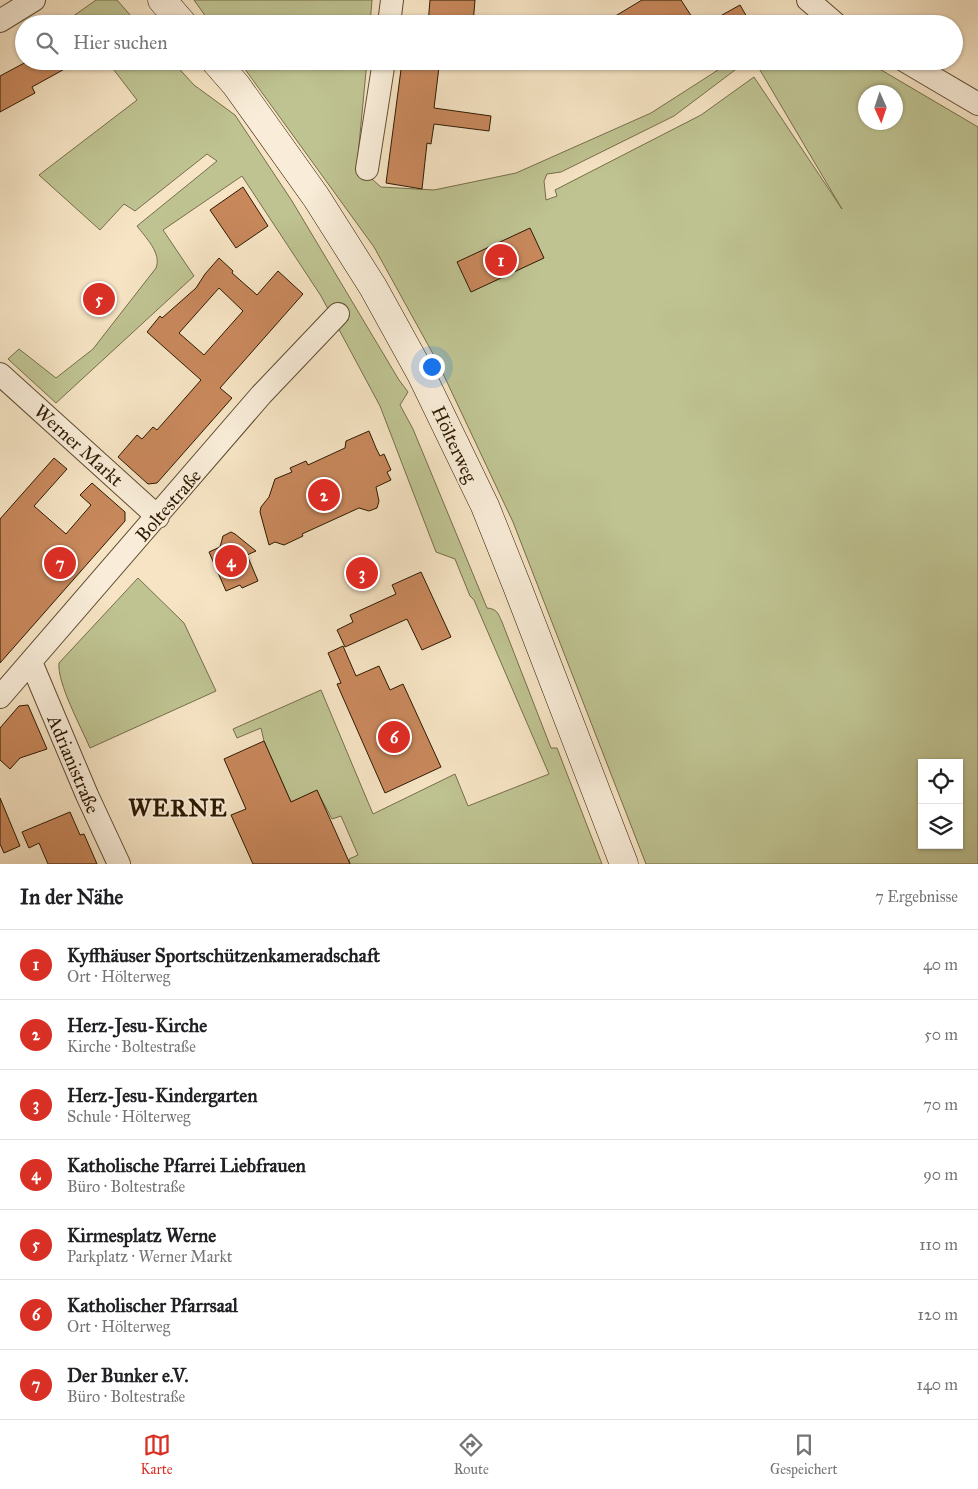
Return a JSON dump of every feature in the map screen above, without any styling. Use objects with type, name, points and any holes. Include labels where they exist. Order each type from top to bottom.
[{"type":"main road","points":[[162,0],[175,15]]},
{"type":"main road","name":"Hölterweg","points":[[223,70],[316,197],[387,311],[422,374],[485,506],[624,864]]},
{"type":"street","points":[[0,21],[34,0]]},
{"type":"street","points":[[390,15],[392,0]]},
{"type":"street","points":[[808,0],[826,15]]},
{"type":"street","points":[[367,169],[383,70]]},
{"type":"street","points":[[920,70],[978,104]]},
{"type":"street","name":"Boltestraße","points":[[0,697],[158,517],[261,395],[338,314]]},
{"type":"street","name":"Werner Markt","points":[[0,374],[158,517]]},
{"type":"street","name":"Adrianistraße","points":[[31,662],[86,795],[119,864]]},
{"type":"green space","points":[[96,0],[117,0],[130,15],[75,15]]},
{"type":"green space","points":[[194,0],[372,0],[371,15],[205,15]]},
{"type":"green space","points":[[114,70],[180,70],[194,85],[235,115],[292,201],[408,392],[400,405],[413,429],[487,608],[495,610],[501,619],[551,748],[557,748],[602,864],[350,864],[349,859],[358,855],[341,816],[332,819],[317,791],[291,802],[264,741],[261,728],[237,738],[233,729],[321,690],[373,814],[455,774],[468,806],[549,774],[455,559],[436,552],[380,406],[321,296],[242,176],[163,230],[194,276],[56,403],[8,359],[19,349],[56,378],[93,349],[156,268],[157,257],[155,251],[137,226],[217,161],[207,154],[135,211],[124,204],[100,230],[39,175],[137,100]]},
{"type":"green space","points":[[246,70],[366,70],[357,166],[381,187],[434,190],[516,173],[651,113],[718,70],[735,70],[674,116],[561,172],[547,174],[544,181],[546,200],[557,196],[555,190],[701,115],[754,77],[842,209],[760,70],[881,70],[978,127],[978,864],[646,864],[513,522],[438,363],[374,247]]},
{"type":"green space","points":[[138,578],[184,623],[216,691],[90,748],[66,693],[59,672],[59,663]]},
{"type":"building","points":[[430,0],[475,0],[474,15],[429,15]]},
{"type":"building","points":[[642,0],[681,0],[691,15],[617,15]]},
{"type":"building","points":[[740,5],[746,15],[722,15]]},
{"type":"building","points":[[15,68],[15,70],[63,70],[32,87],[35,93],[0,112],[0,76]]},
{"type":"building","points":[[401,70],[439,70],[434,108],[491,116],[489,131],[434,124],[431,144],[427,143],[422,189],[386,183]]},
{"type":"building","points":[[243,187],[268,226],[236,248],[210,210]]},
{"type":"building","points":[[530,228],[544,258],[471,292],[457,262]]},
{"type":"building","points":[[219,258],[233,271],[232,273],[257,295],[278,271],[303,294],[220,388],[232,398],[157,483],[148,484],[118,457],[137,435],[142,439],[153,427],[157,430],[201,380],[147,332],[160,316],[162,318],[196,288]],"holes":[[[219,288],[243,311],[204,355],[179,333]]]},
{"type":"building","points":[[369,431],[380,456],[384,454],[391,470],[387,472],[391,480],[376,487],[379,501],[377,508],[369,511],[359,508],[302,534],[303,536],[284,545],[275,542],[269,545],[260,512],[261,507],[269,497],[275,479],[292,472],[290,468],[306,461],[308,465],[345,448],[346,441]]},
{"type":"building","points":[[54,458],[67,469],[34,506],[66,534],[91,505],[80,495],[92,483],[125,512],[125,521],[0,663],[0,519]]},
{"type":"building","points":[[231,532],[256,551],[247,555],[258,581],[242,588],[240,585],[226,591],[209,552],[220,547],[223,536]]},
{"type":"building","points":[[421,572],[451,637],[422,650],[407,619],[345,647],[337,630],[353,622],[350,615],[396,594],[392,585]]},
{"type":"building","points":[[343,646],[356,676],[379,666],[390,690],[403,684],[441,767],[385,793],[337,684],[341,683],[328,653]]},
{"type":"building","points":[[28,705],[47,749],[20,758],[10,769],[0,760],[0,728],[19,706]]},
{"type":"building","points":[[264,741],[291,802],[317,790],[350,864],[253,864],[231,815],[246,809],[224,759]]},
{"type":"building","points":[[0,798],[20,846],[4,853],[0,844]]},
{"type":"building","points":[[70,812],[80,835],[84,834],[97,864],[48,864],[39,843],[29,848],[22,832]]},
{"type":"place","name":"Kyffhäuser Sportschützenkameradschaft","points":[[501,260]]},
{"type":"place","name":"Kirmesplatz Werne","points":[[99,299]]},
{"type":"place","name":"Herz-Jesu-Kirche","points":[[324,495]]},
{"type":"place","name":"Katholische Pfarrei Liebfrauen","points":[[231,561]]},
{"type":"place","name":"Der Bunker e.V.","points":[[60,563]]},
{"type":"place","name":"Herz-Jesu-Kindergarten","points":[[362,573]]},
{"type":"place","name":"Katholischer Pfarrsaal","points":[[394,737]]},
{"type":"district","name":"WERNE","points":[[178,808]]}]
